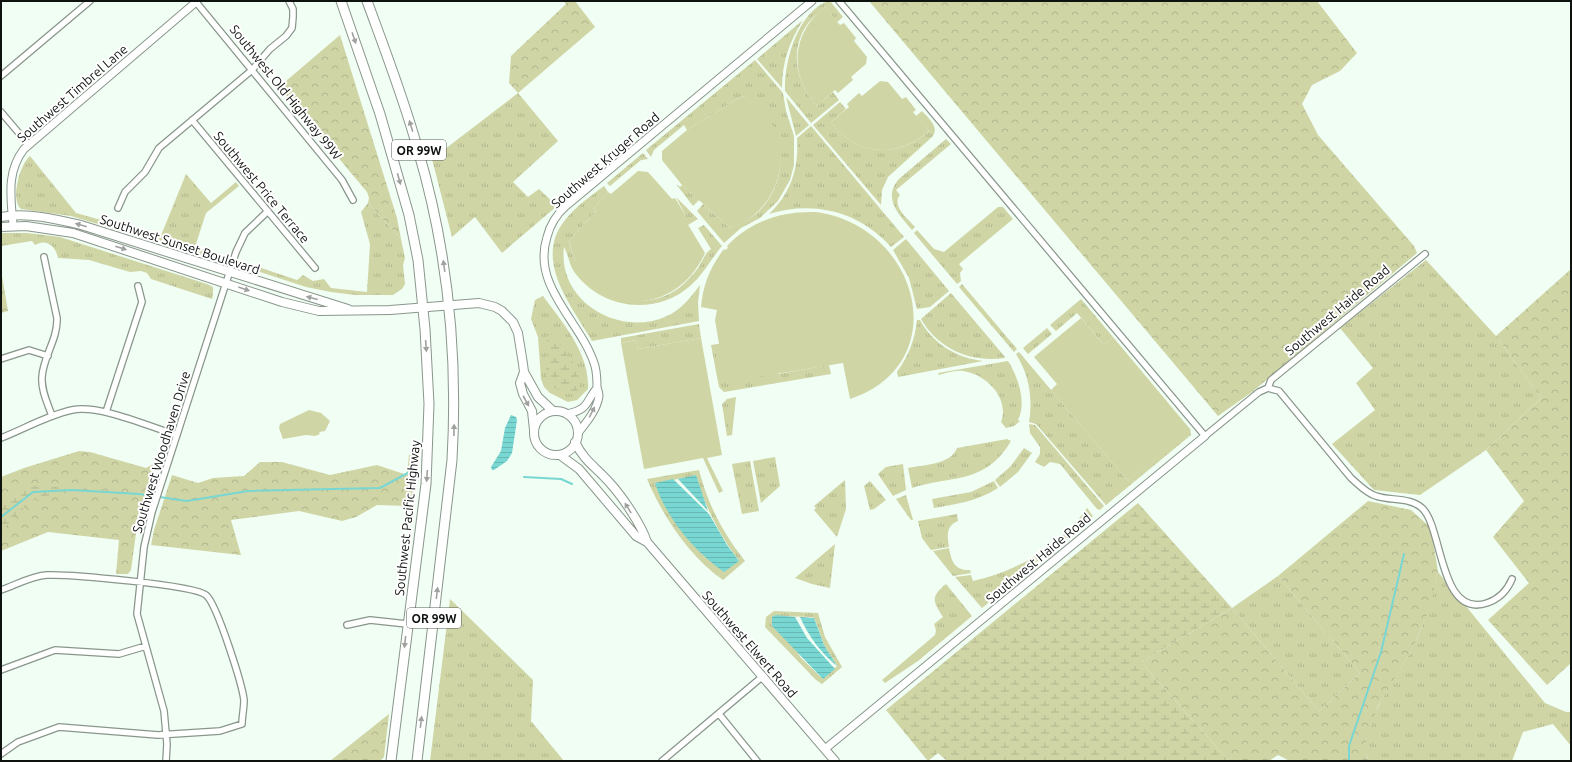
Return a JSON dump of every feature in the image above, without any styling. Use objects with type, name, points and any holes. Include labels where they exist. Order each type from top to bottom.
[{"type":"highway","name":"Southwest Pacific Highway","points":[[340,1],[380,114],[398,175],[416,254],[423,307],[429,390],[428,460],[391,761]]},
{"type":"highway","name":"OR 99W","points":[[368,1],[418,149],[441,246],[449,305],[453,376],[452,460],[417,761]]},
{"type":"main road","name":"Southwest Sunset Boulevard","points":[[1,217],[12,215],[53,219],[81,225],[313,299],[332,303],[349,310]]},
{"type":"main road","name":"Southwest Sunset Boulevard","points":[[1,227],[13,225],[48,228],[73,233],[309,310],[329,312],[349,310],[390,310],[449,305]]},
{"type":"main road","points":[[449,305],[479,303],[495,307],[513,322],[522,347],[524,372],[520,383],[523,394],[532,411],[535,442],[545,453],[560,454],[566,452],[576,442],[578,433],[576,425],[567,414],[553,411],[538,397],[524,372]]},
{"type":"main road","points":[[534,430],[541,417],[553,411]]},
{"type":"main road","name":"Southwest Elwert Road","points":[[576,442],[581,455],[610,482],[619,494],[643,530],[647,542]]},
{"type":"main road","name":"Southwest Elwert Road","points":[[560,454],[579,469],[636,536],[647,542],[835,761]]},
{"type":"street","points":[[1,76],[90,1]]},
{"type":"street","points":[[118,208],[125,192],[145,172],[160,148],[252,70],[270,49],[286,36],[292,28],[293,9],[289,1]]},
{"type":"street","name":"Southwest Kruger Road","points":[[578,433],[589,418],[597,403],[599,395],[597,388],[597,374],[593,361],[553,291],[545,271],[544,248],[552,224],[566,206],[812,1]]},
{"type":"street","points":[[839,1],[1205,436]]},
{"type":"street","name":"Southwest Old Highway 99W","points":[[196,2],[342,180],[353,200]]},
{"type":"street","name":"Southwest Timbrel Lane","points":[[13,225],[12,175],[17,159],[29,145],[196,2]]},
{"type":"street","points":[[1,112],[29,145]]},
{"type":"street","name":"Southwest Price Terrace","points":[[192,120],[315,268]]},
{"type":"street","name":"Southwest Woodhaven Drive","points":[[166,761],[164,711],[137,614],[147,530],[176,435],[236,252],[245,233],[268,211]]},
{"type":"street","name":"Southwest Haide Road","points":[[825,749],[1205,436],[1259,392],[1268,388],[1271,380],[1425,254]]},
{"type":"street","points":[[44,257],[58,327],[42,377],[43,390],[52,416]]},
{"type":"street","points":[[106,412],[142,302],[138,286]]},
{"type":"street","points":[[1,359],[28,350],[48,356]]},
{"type":"street","points":[[567,414],[574,413],[587,404],[597,388]]},
{"type":"street","points":[[1268,388],[1278,391],[1351,478],[1364,490],[1374,496],[1414,502],[1422,507],[1431,521],[1449,582],[1465,602],[1475,605],[1485,604],[1509,588],[1512,579]]},
{"type":"street","points":[[1,438],[52,416],[73,409],[106,412],[176,435]]},
{"type":"street","points":[[1,590],[26,580],[47,575],[140,582],[198,591],[206,595],[217,611],[244,700],[242,724],[220,731],[140,735],[59,727],[18,742],[1,754]]},
{"type":"street","points":[[347,625],[370,620],[407,624]]},
{"type":"street","points":[[1,670],[55,650],[119,654],[146,646]]},
{"type":"street","points":[[662,761],[763,676]]},
{"type":"street","points":[[719,714],[757,761]]},
{"type":"green space","points":[[564,1],[575,1],[595,27],[518,93],[509,83],[511,56],[566,4]]},
{"type":"green space","points":[[830,1],[843,17],[837,22],[825,7],[809,22],[799,43],[797,65],[804,87],[817,106],[833,92],[839,100],[811,123],[785,91],[785,79],[794,40],[801,27],[808,16],[817,7]]},
{"type":"green space","points":[[869,1],[1317,1],[1357,53],[1340,71],[1312,85],[1302,104],[1318,135],[1414,246],[1417,253],[1252,392],[1218,416]]},
{"type":"green space","points":[[825,7],[840,25],[844,23],[856,38],[854,41],[867,57],[866,64],[851,77],[853,80],[838,93],[835,90],[817,106],[801,81],[798,68],[798,55],[800,41],[806,29],[814,17]]},
{"type":"green space","points":[[803,20],[787,53],[783,70],[782,88],[757,59]]},
{"type":"green space","points":[[340,35],[397,218],[401,239],[368,203],[369,198],[367,192],[279,87]]},
{"type":"green space","points":[[755,60],[783,93],[786,111],[794,136],[794,165],[790,180],[778,201],[760,218],[741,228],[724,243],[697,211],[703,204],[730,228],[746,221],[756,214],[770,197],[777,182],[780,165],[779,149],[775,133],[767,118],[756,106],[742,96],[687,130],[684,125],[654,150],[651,157],[646,150]]},
{"type":"green space","points":[[880,81],[888,82],[902,99],[906,97],[916,110],[913,112],[929,131],[917,140],[904,146],[877,150],[852,142],[841,133],[831,122],[849,107],[847,104],[859,93],[862,96]]},
{"type":"green space","points":[[518,93],[558,141],[513,182],[528,197],[539,189],[557,206],[502,253],[475,217],[452,237],[432,159]]},
{"type":"green space","points":[[742,96],[761,109],[773,126],[780,145],[780,165],[775,185],[765,203],[750,218],[730,228],[682,185],[662,160],[662,151],[687,130]]},
{"type":"green space","points":[[786,97],[809,125],[796,136]]},
{"type":"green space","points":[[840,102],[846,109],[831,122],[852,142],[878,150],[904,146],[917,140],[929,131],[916,116],[922,111],[933,123],[935,130],[932,137],[888,177],[882,190],[881,205],[813,125]]},
{"type":"green space","points":[[811,126],[904,237],[891,247],[879,235],[865,225],[851,217],[835,212],[803,208],[769,214],[783,197],[792,179],[797,160],[797,138]]},
{"type":"green space","points":[[946,139],[951,144],[896,190],[900,195],[898,199],[899,208],[915,227],[912,230],[894,206],[892,193],[894,186],[899,179]]},
{"type":"green space","points":[[643,153],[648,159],[641,160],[610,186],[607,183]]},
{"type":"green space","points":[[30,156],[76,213],[115,224],[123,223],[127,228],[160,238],[186,174],[211,203],[236,182],[239,186],[206,213],[195,247],[228,257],[228,259],[221,261],[71,216],[21,209],[16,198],[16,190],[23,166]]},
{"type":"green space","points":[[638,171],[648,172],[672,199],[675,198],[686,216],[684,218],[705,253],[691,275],[673,291],[653,299],[631,301],[611,296],[593,284],[578,266],[569,241],[596,211],[594,208],[608,192],[611,194]]},
{"type":"green space","points":[[676,184],[680,187],[682,185],[699,200],[693,206]]},
{"type":"green space","points":[[604,186],[608,192],[594,208],[596,211],[569,241],[575,258],[584,273],[596,286],[611,294],[628,300],[645,301],[662,297],[679,288],[696,271],[705,255],[711,249],[698,228],[704,225],[722,246],[699,277],[690,286],[676,296],[661,302],[644,305],[628,304],[612,300],[597,293],[584,283],[573,270],[564,247],[564,267],[571,284],[581,299],[595,310],[612,318],[630,322],[649,322],[667,316],[677,310],[700,285],[698,303],[699,321],[592,341],[574,313],[559,282],[554,266],[553,251],[556,235],[565,220],[579,206]]},
{"type":"green space","points":[[676,197],[698,219],[688,225],[683,218],[686,216]]},
{"type":"green space","points":[[368,203],[401,239],[405,258],[403,265],[405,284],[402,289],[393,295],[355,295],[306,287],[245,267],[241,261],[297,280],[303,275],[313,281],[324,279],[331,288],[367,292],[370,244],[361,212]]},
{"type":"green space","points":[[998,207],[1003,207],[1013,219],[959,264],[963,269],[960,273],[961,281],[957,284],[914,233],[917,230],[934,249],[944,252]]},
{"type":"green space","points":[[816,212],[851,223],[880,242],[900,268],[911,298],[913,328],[904,357],[883,381],[850,399],[843,363],[727,382],[722,376],[716,344],[719,344],[715,320],[717,310],[701,307],[703,291],[711,269],[724,249],[725,250],[728,248],[727,246],[736,237],[756,224],[767,219],[791,213]]},
{"type":"green space","points":[[1,233],[27,233],[60,237],[207,284],[213,287],[212,299],[151,279],[147,273],[141,271],[130,272],[89,260],[58,258],[53,247],[47,243],[43,242],[35,245],[32,241],[1,246]]},
{"type":"green space","points":[[906,239],[949,291],[930,307],[917,309],[909,278],[893,250]]},
{"type":"green space","points":[[1426,260],[1496,336],[1541,398],[1486,450],[1420,495],[1374,490],[1332,444],[1375,410],[1356,383],[1373,368],[1340,328]]},
{"type":"green space","points":[[1571,269],[1571,663],[1547,685],[1488,620],[1529,583],[1493,537],[1524,501],[1486,450],[1541,398],[1496,336]]},
{"type":"green space","points":[[1,270],[8,311],[1,313]]},
{"type":"green space","points":[[962,284],[1017,349],[1014,352],[959,287]]},
{"type":"green space","points":[[951,293],[1005,358],[980,358],[957,352],[946,346],[928,329],[921,319]]},
{"type":"green space","points":[[543,296],[567,328],[580,351],[585,364],[588,389],[577,400],[568,402],[550,393],[544,387],[541,379],[538,337],[531,319],[535,300]]},
{"type":"green space","points":[[1081,299],[1113,337],[1104,345],[1077,313],[1056,331],[1050,325]]},
{"type":"green space","points":[[1081,318],[1104,345],[1113,337],[1190,429],[1128,481],[1051,390],[1057,384],[1034,357]]},
{"type":"green space","points":[[917,320],[920,320],[925,329],[939,343],[955,353],[964,357],[983,361],[898,377],[897,372],[908,354],[913,341]]},
{"type":"green space","points":[[699,324],[701,338],[638,349],[636,340],[621,343],[621,338]]},
{"type":"green space","points":[[1047,328],[1052,334],[1028,354],[1023,348]]},
{"type":"green space","points":[[552,334],[574,364],[578,373],[580,381],[578,388],[573,394],[565,393],[554,387],[549,382],[546,368],[547,336]]},
{"type":"green space","points":[[701,338],[722,455],[707,458],[723,491],[719,493],[703,458],[644,469],[621,343],[636,340],[638,349]]},
{"type":"green space","points":[[718,344],[778,374],[829,365],[831,374],[724,392],[719,387],[711,345]]},
{"type":"green space","points":[[1019,352],[1128,481],[1190,428],[1191,435],[1106,505],[1036,424],[1029,422],[1029,386],[1024,370],[1016,354]]},
{"type":"green space","points":[[1008,361],[1018,382],[1022,405],[1018,420],[1020,421],[1014,426],[1006,428],[1001,422],[1003,413],[999,396],[988,382],[972,373],[963,371],[954,371],[939,375],[938,373]]},
{"type":"green space","points":[[736,397],[732,435],[727,436],[722,404],[727,399]]},
{"type":"green space","points":[[309,410],[321,413],[330,421],[325,431],[319,432],[320,434],[315,436],[306,435],[283,439],[279,428],[280,424]]},
{"type":"green space","points":[[1029,424],[1035,425],[1104,506],[1100,510],[1097,509],[1060,464],[1050,462],[1044,467],[1035,462],[1040,454],[1040,447],[1030,433]]},
{"type":"green space","points":[[1007,439],[1011,441],[1001,455],[979,472],[912,488],[908,468],[943,461],[954,454],[957,448]]},
{"type":"green space","points":[[1024,448],[1032,453],[1018,472],[1000,487],[995,480],[1011,466]]},
{"type":"green space","points":[[79,451],[90,452],[146,468],[153,464],[156,465],[137,526],[131,570],[128,574],[116,574],[119,540],[48,532],[1,551],[1,477],[24,468]]},
{"type":"green space","points":[[409,455],[417,455],[413,498],[408,506],[377,505],[356,517],[342,521],[299,511],[231,520],[241,555],[151,545],[154,530],[172,475],[198,483],[213,478],[244,476],[260,462],[282,462],[330,475],[377,465],[407,475]]},
{"type":"green space","points":[[775,457],[780,486],[761,503],[753,461]]},
{"type":"green space","points":[[750,461],[759,511],[742,514],[732,464]]},
{"type":"green space","points":[[903,464],[906,490],[893,496],[878,474],[886,467]]},
{"type":"green space","points":[[699,470],[707,495],[717,518],[745,561],[723,580],[711,570],[688,548],[678,535],[653,493],[647,479]],"holes":[[[696,476],[713,520],[739,561],[685,535],[664,503],[655,483]]]},
{"type":"green space","points":[[845,480],[846,509],[837,537],[814,510],[816,508],[814,506]]},
{"type":"green space","points":[[870,481],[886,500],[874,509],[870,510],[864,486]]},
{"type":"green space","points":[[994,481],[998,488],[983,496],[934,508],[932,499],[971,492]]},
{"type":"green space","points":[[42,484],[72,490],[67,493],[31,501],[1,531],[1,503],[16,490]]},
{"type":"green space","points":[[906,495],[913,520],[911,520],[896,499]]},
{"type":"green space","points":[[1368,501],[1411,510],[1431,528],[1438,572],[1430,607],[1413,648],[1378,706],[1366,740],[1367,757],[1369,761],[1290,761],[1278,755],[1269,761],[1229,761],[1141,662],[1232,608],[1319,711],[1360,673],[1278,576]]},
{"type":"green space","points":[[1138,503],[1232,608],[1141,662],[1229,761],[947,761],[938,753],[928,761],[886,710]]},
{"type":"green space","points":[[1087,508],[1093,516],[982,608],[955,577],[971,575],[973,581],[1022,563],[1037,555],[1064,534]]},
{"type":"green space","points":[[957,514],[958,521],[951,525],[948,531],[949,547],[931,550],[922,538],[918,521]]},
{"type":"green space","points":[[835,544],[830,588],[795,578]]},
{"type":"green space","points":[[949,548],[951,557],[957,567],[970,570],[971,573],[953,576],[933,551]]},
{"type":"green space","points":[[1438,572],[1545,703],[1566,712],[1571,712],[1571,746],[1553,724],[1523,732],[1512,761],[1369,761],[1366,749],[1367,734],[1372,719],[1413,647],[1428,610]]},
{"type":"green space","points":[[1278,576],[1360,673],[1319,711],[1232,608]]},
{"type":"green space","points":[[946,584],[972,616],[918,661],[885,683],[882,680],[935,635],[936,630],[934,624],[943,617],[935,603],[935,596],[937,592]]},
{"type":"green space","points":[[450,599],[533,680],[531,721],[564,761],[430,761]]},
{"type":"green space","points":[[774,611],[818,613],[825,637],[842,667],[822,684],[816,680],[765,627],[766,617]],"holes":[[[774,616],[812,617],[815,620],[824,645],[837,666],[823,679],[801,658]]]},
{"type":"green space","points":[[389,714],[384,757],[380,761],[330,761]]},
{"type":"water","points":[[511,415],[516,417],[517,420],[512,453],[507,461],[492,470],[491,467],[501,451],[505,428]]},
{"type":"water","points":[[696,475],[708,511],[678,479]]},
{"type":"water","points":[[673,479],[709,514],[727,545],[739,561],[724,572],[713,564],[692,544],[682,533],[666,509],[655,483]]},
{"type":"water","points":[[776,615],[795,617],[807,638],[835,669],[823,679],[772,626],[772,617]]},
{"type":"water","points":[[800,617],[814,618],[824,645],[837,666],[816,644]]},
{"type":"waterway","points":[[1,517],[33,492],[72,490],[139,494],[187,501],[248,491],[380,488],[415,469]]},
{"type":"waterway","points":[[524,477],[561,479],[572,484]]},
{"type":"waterway","points":[[1349,761],[1349,746],[1381,652],[1404,554]]}]
